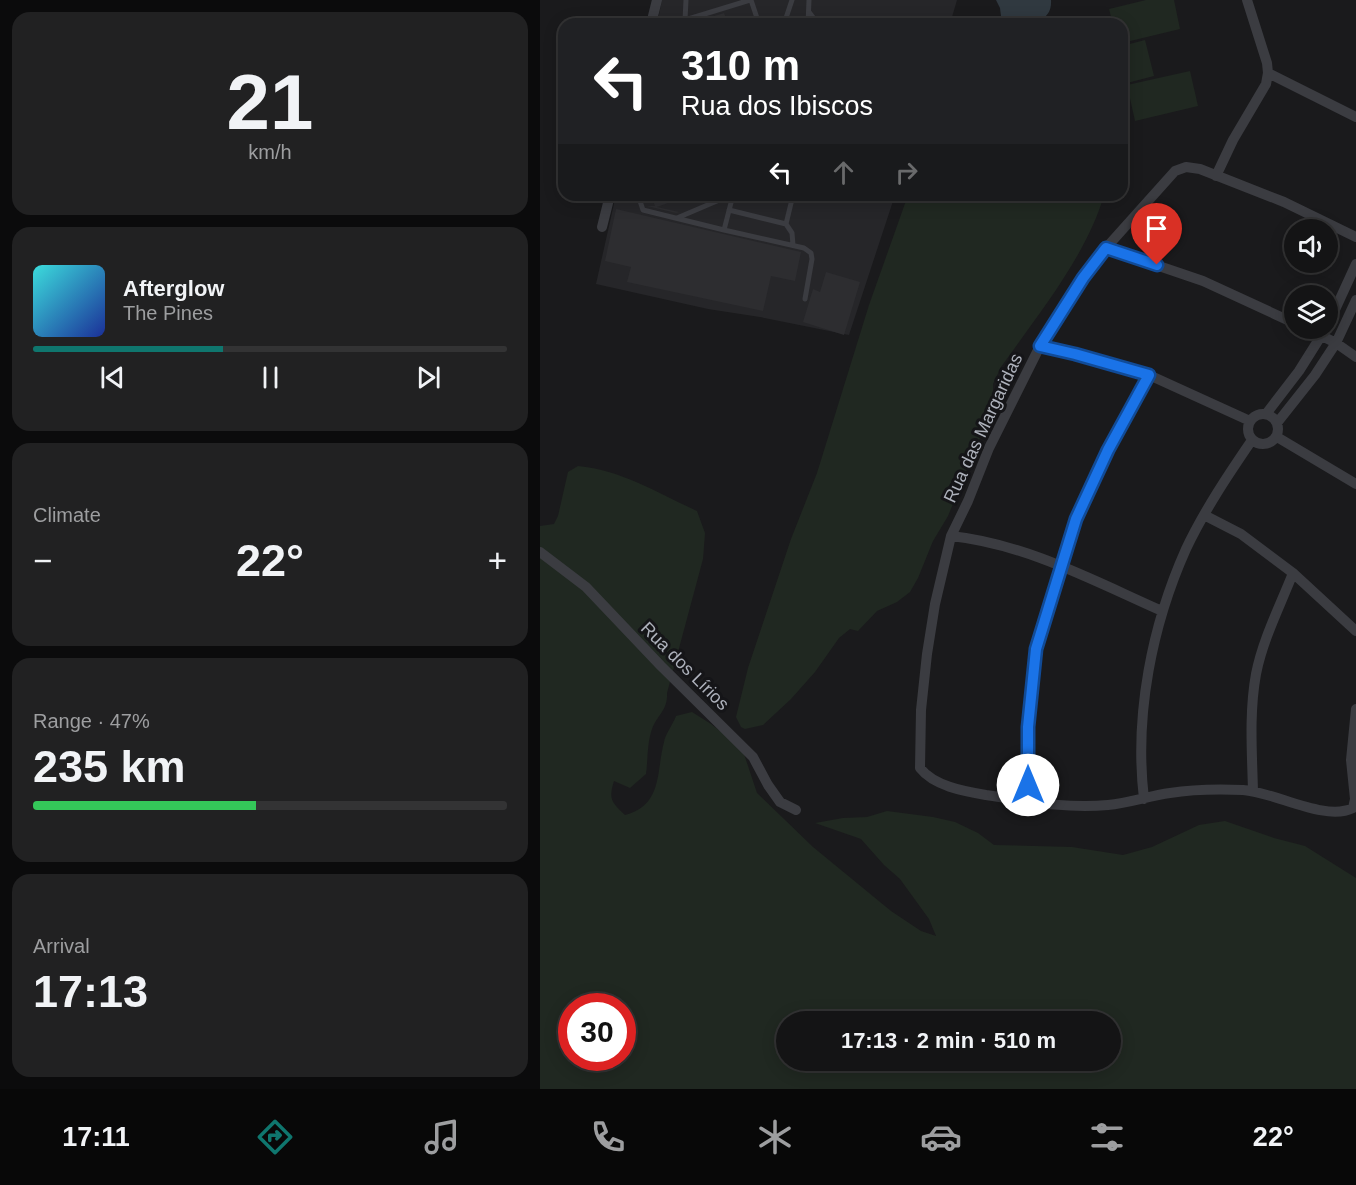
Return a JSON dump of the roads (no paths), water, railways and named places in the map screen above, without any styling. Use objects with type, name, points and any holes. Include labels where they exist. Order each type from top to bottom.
[{"type":"street","points":[[652,18],[657,0]]},
{"type":"street","points":[[1247,0],[1268,73],[1266,84],[1216,176],[1284,202],[1356,237]]},
{"type":"street","points":[[1268,73],[1356,117]]},
{"type":"street","name":"Rua das Margaridas","points":[[1028,801],[966,791],[927,777],[920,768],[921,710],[927,654],[935,604],[951,536],[989,448],[1040,346],[1083,278],[1106,248],[1175,171],[1186,167],[1200,169],[1216,176]]},
{"type":"street","points":[[602,227],[608,201]]},
{"type":"street","points":[[1106,248],[1203,281],[1284,318]]},
{"type":"street","points":[[1338,302],[1356,264]]},
{"type":"street","points":[[1277,423],[1271,416],[1258,415],[1250,421],[1248,432],[1252,440],[1264,445],[1277,437],[1277,423],[1315,375],[1336,343],[1356,300]]},
{"type":"street","points":[[1266,414],[1299,371],[1319,339]]},
{"type":"street","points":[[1333,339],[1356,357]]},
{"type":"street","points":[[1040,346],[1149,375],[1250,421]]},
{"type":"street","points":[[1149,375],[1108,450],[1076,519],[1036,649],[1028,727],[1028,801],[1045,805],[1107,805],[1169,793],[1209,789],[1253,791],[1329,813],[1345,812],[1353,808],[1355,799],[1356,709]]},
{"type":"street","points":[[1277,437],[1356,484]]},
{"type":"street","points":[[1144,799],[1140,772],[1147,680],[1162,611],[1187,548],[1204,515],[1252,440]]},
{"type":"street","points":[[1204,515],[1241,534],[1293,573],[1356,631]]},
{"type":"street","points":[[951,536],[998,544],[1063,566],[1162,611]]},
{"type":"street","name":"Rua dos Lírios","points":[[540,552],[586,587],[753,758],[780,802],[796,810]]},
{"type":"street","points":[[1253,791],[1251,728],[1256,674],[1270,627],[1293,573]]},
{"type":"lane","points":[[686,0],[686,18]]},
{"type":"lane","points":[[692,18],[750,0],[757,18]]},
{"type":"lane","points":[[786,18],[792,0]]},
{"type":"lane","points":[[808,18],[809,0]]},
{"type":"lane","points":[[809,12],[814,18]]},
{"type":"lane","points":[[639,201],[641,209],[804,248],[811,254],[812,259],[805,299]]},
{"type":"lane","points":[[677,218],[718,201]]},
{"type":"lane","points":[[724,230],[731,201]]},
{"type":"lane","points":[[786,224],[792,201]]},
{"type":"lane","points":[[729,210],[786,224],[792,233],[793,245]]}]
